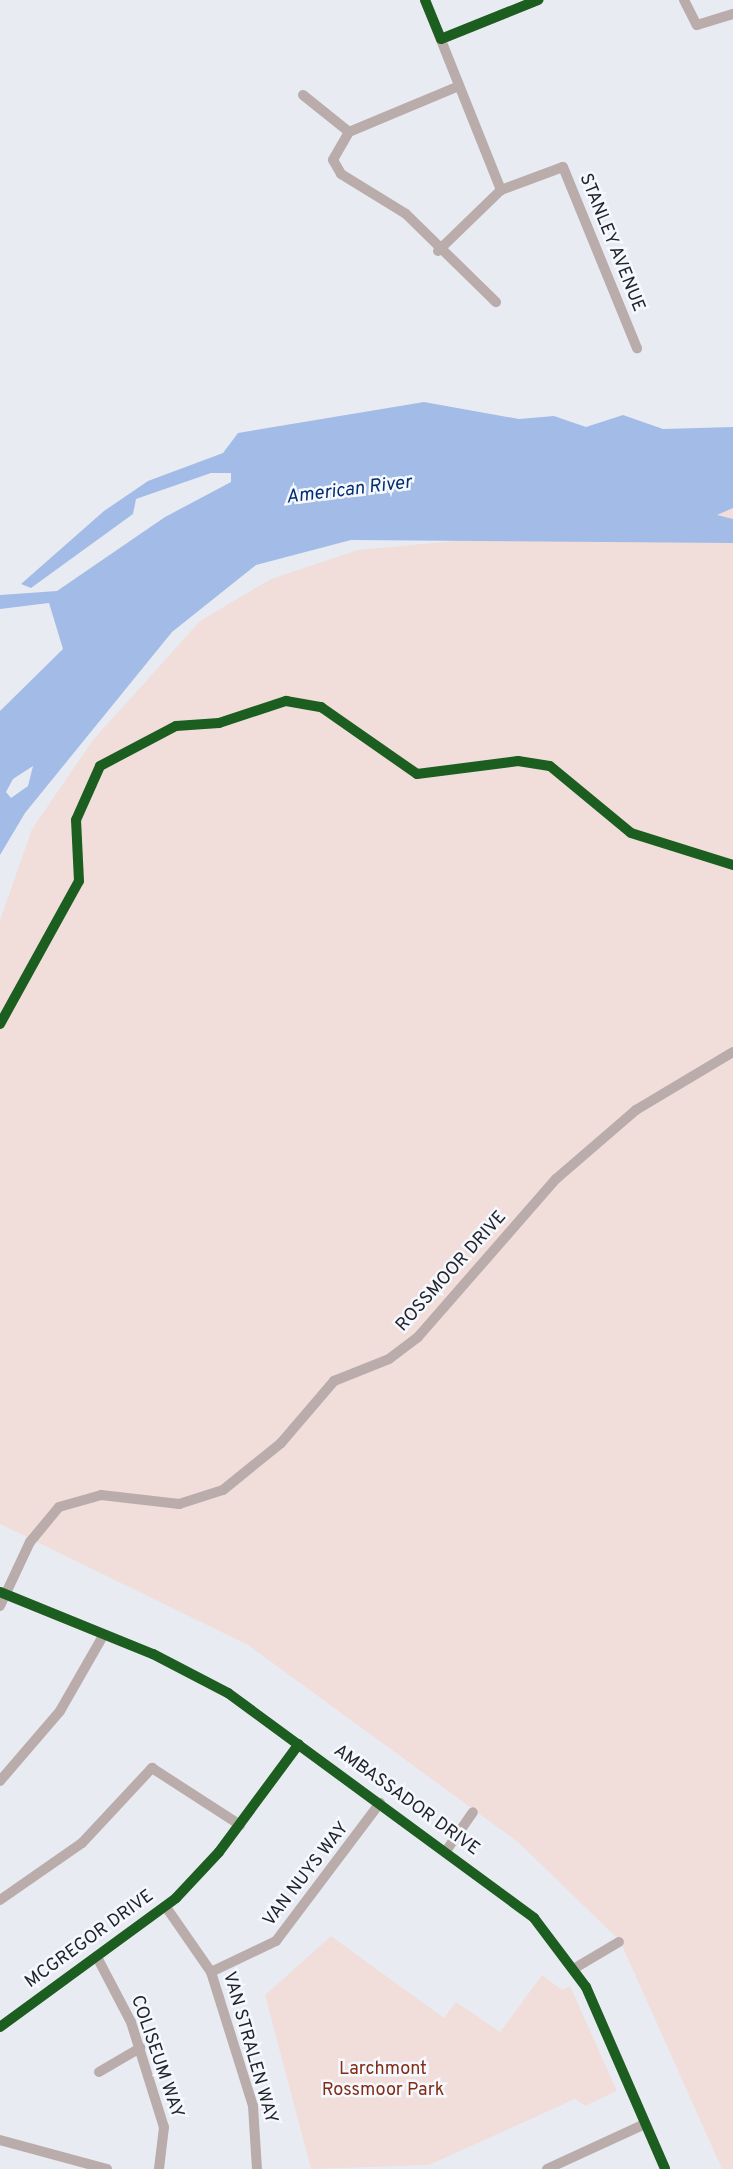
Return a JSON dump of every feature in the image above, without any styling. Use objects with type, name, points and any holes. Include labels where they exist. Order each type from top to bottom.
[{"type":"street","points":[[425,0],[501,190],[438,251]]},
{"type":"street","points":[[440,39],[538,0]]},
{"type":"street","points":[[684,0],[697,25],[733,14]]},
{"type":"street","points":[[459,86],[349,132],[335,149],[337,170],[395,203],[438,251],[496,302]]},
{"type":"street","points":[[303,95],[349,132]]},
{"type":"street","name":"STANLEY AVENUE","points":[[501,190],[563,167],[637,348]]},
{"type":"street","name":"ROSSMOOR DRIVE","points":[[0,1606],[3,1593],[39,1527],[66,1502],[101,1495],[187,1503],[233,1483],[288,1436],[328,1386],[389,1359],[418,1337],[556,1180],[626,1119],[733,1052]]},
{"type":"street","name":"AMBASSADOR DRIVE","points":[[3,1593],[212,1683],[446,1851],[534,1918],[575,1968],[665,2169]]},
{"type":"street","points":[[0,1781],[53,1721],[103,1636]]},
{"type":"street","name":"MCGREGOR DRIVE","points":[[0,2027],[99,1959],[166,1907],[240,1825],[299,1744]]},
{"type":"street","points":[[0,1900],[82,1843],[152,1768],[240,1825]]},
{"type":"street","name":"VAN NUYS WAY","points":[[211,1972],[276,1941],[380,1803]]},
{"type":"street","points":[[446,1851],[472,1812]]},
{"type":"street","name":"VAN STRALEN WAY","points":[[166,1907],[211,1972],[253,2106],[257,2169]]},
{"type":"street","points":[[575,1968],[619,1942]]},
{"type":"street","name":"COLISEUM WAY","points":[[99,1959],[140,2048],[166,2134],[159,2169]]},
{"type":"street","points":[[99,2072],[140,2048]]},
{"type":"street","points":[[547,2169],[645,2124]]},
{"type":"street","points":[[0,2140],[107,2169]]},
{"type":"green space","points":[[733,502],[733,2169],[722,2169],[620,1941],[518,1842],[248,1645],[0,1524],[0,920],[32,829],[93,740],[200,621],[271,579],[358,550],[530,534]]},
{"type":"green space","name":"Larchmont Rossmoor Park","points":[[331,1936],[444,2018],[456,2002],[500,2032],[542,1975],[562,1990],[570,1986],[617,2091],[585,2106],[575,2099],[429,2165],[311,2169],[265,1995]]},
{"type":"water","name":"American River","points":[[424,402],[519,419],[554,416],[586,427],[623,415],[663,429],[733,427],[733,508],[717,515],[733,519],[733,543],[351,540],[256,565],[172,632],[25,813],[0,855],[0,711],[63,649],[49,603],[0,609],[0,595],[57,591],[165,517],[231,482],[231,473],[211,473],[136,499],[133,514],[31,588],[21,584],[104,511],[148,481],[223,453],[238,433]],"holes":[[[33,766],[28,786],[11,798],[6,792],[13,779]]]},
{"type":"cycle path","points":[[425,0],[441,39],[538,0]]},
{"type":"cycle path","points":[[0,1024],[79,881],[76,820],[100,766],[176,726],[219,723],[286,701],[321,707],[417,774],[518,761],[550,766],[631,833],[733,865]]},
{"type":"cycle path","points":[[0,1592],[153,1654],[228,1693],[534,1918],[586,1987],[665,2169]]},
{"type":"cycle path","points":[[0,2027],[176,1898],[219,1852],[299,1744]]}]
